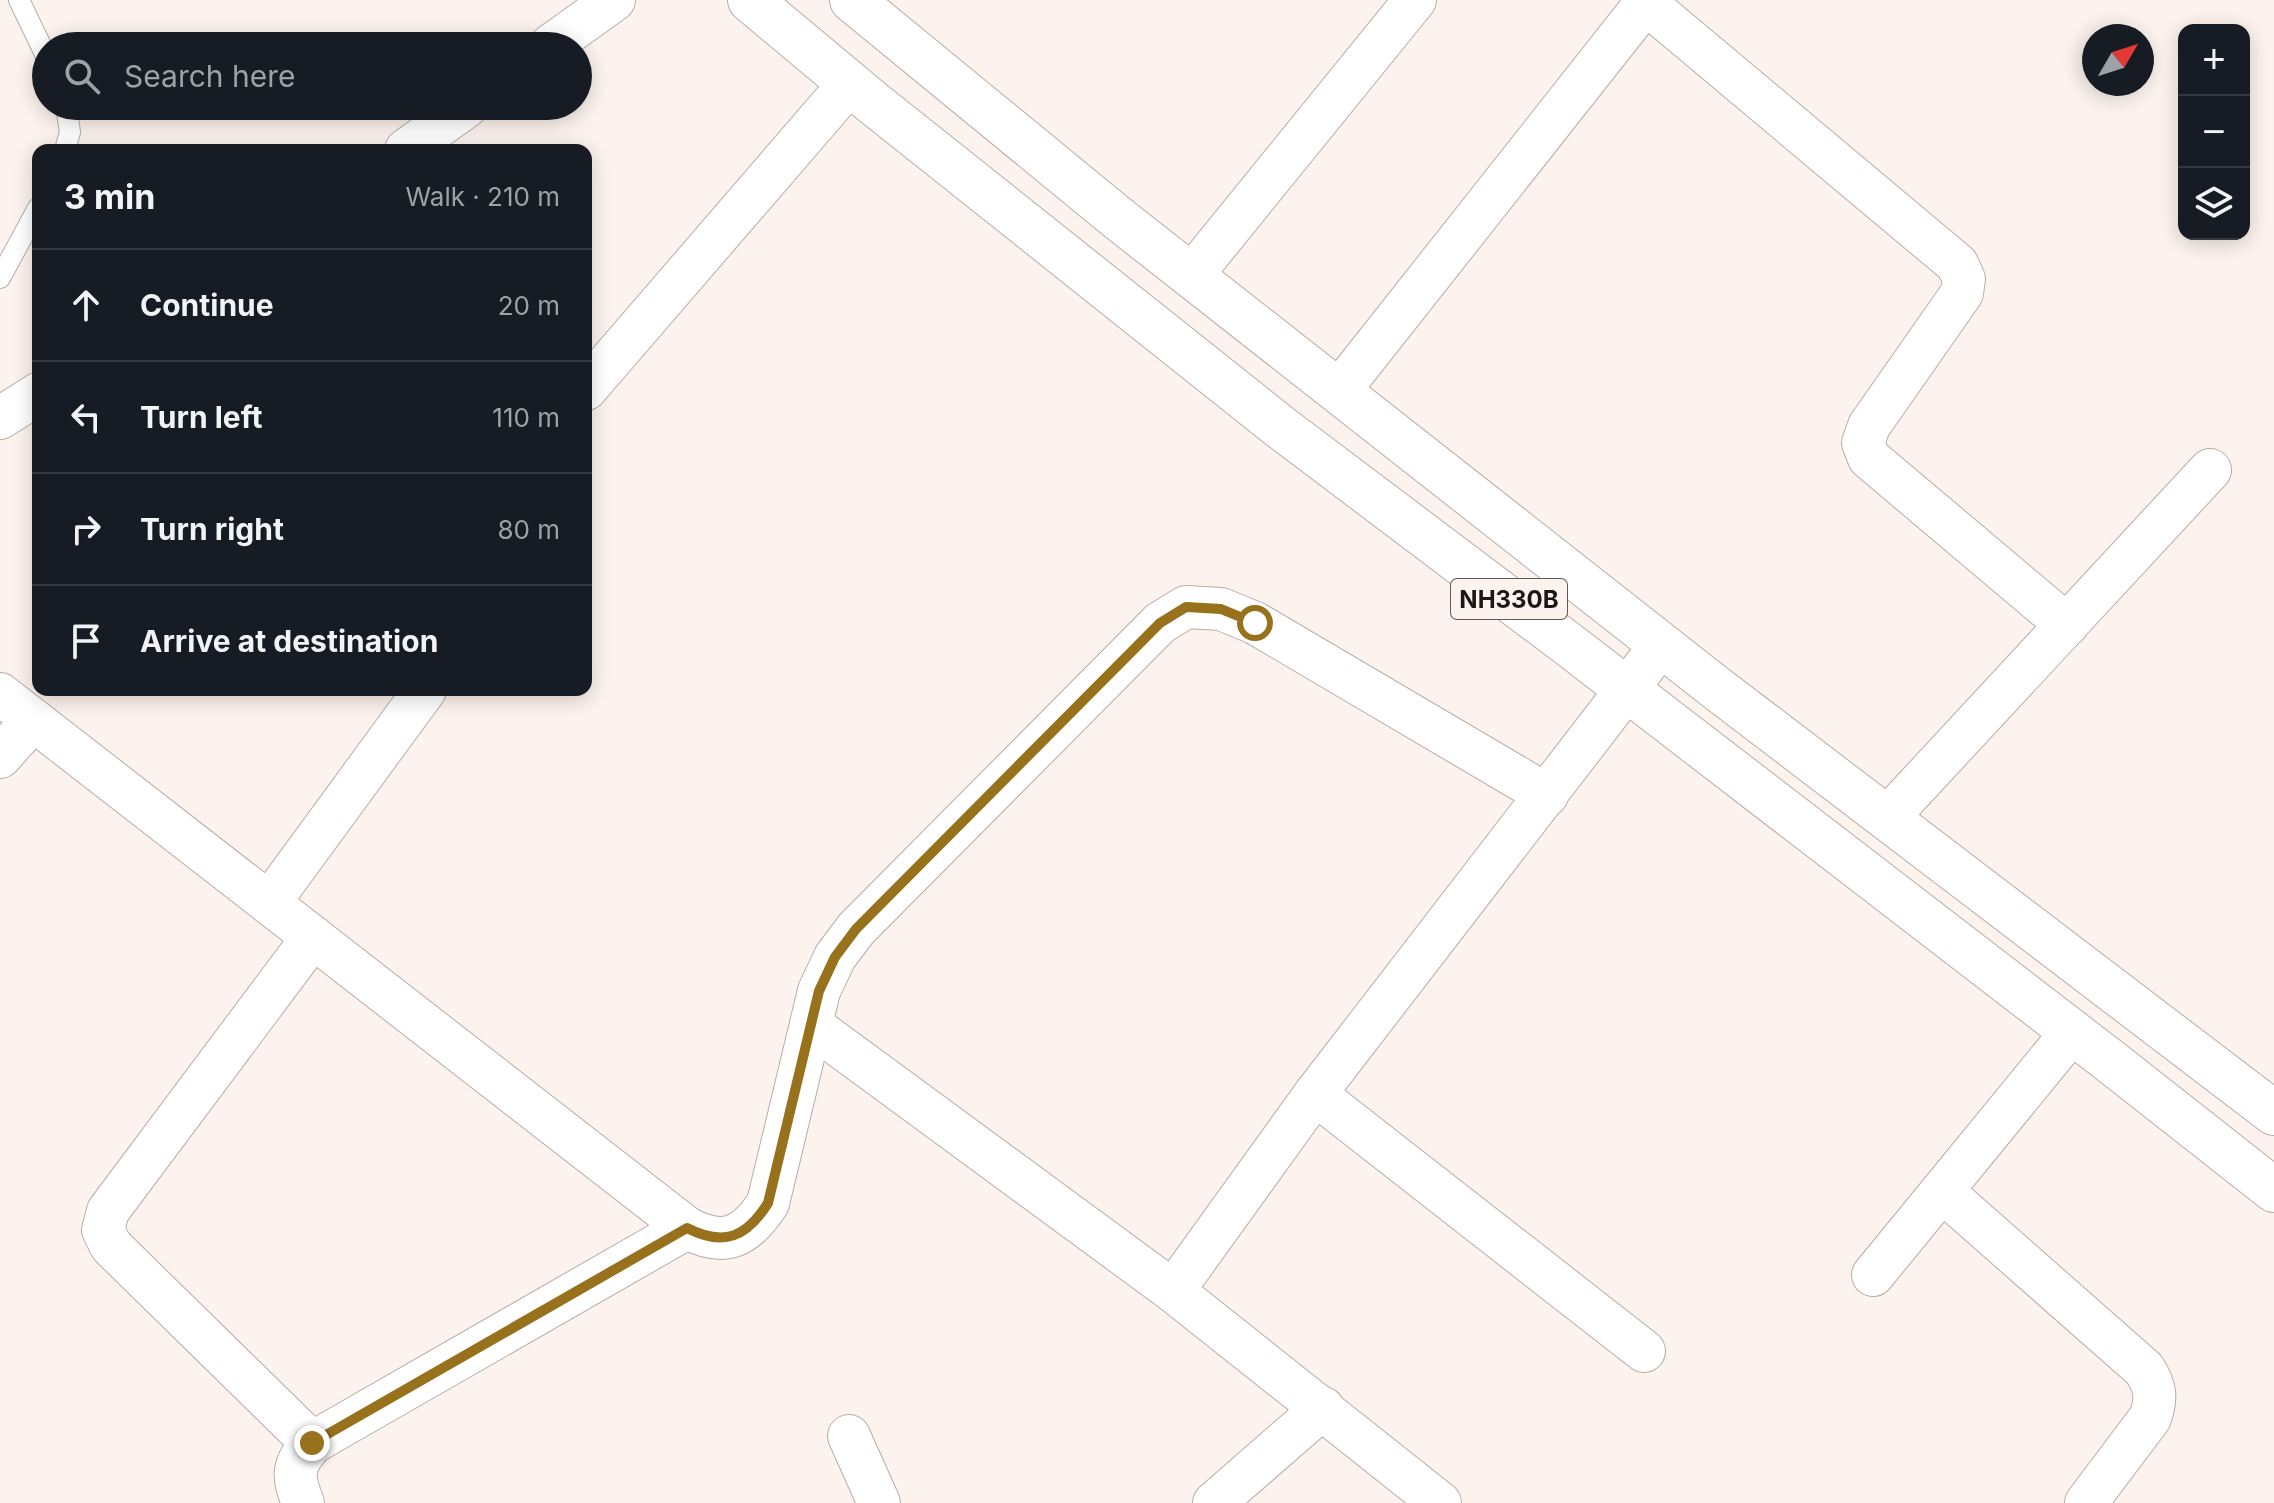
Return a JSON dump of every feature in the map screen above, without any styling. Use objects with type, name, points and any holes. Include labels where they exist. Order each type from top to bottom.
[{"type":"highway","name":"NH330B","points":[[750,0],[1279,426],[2274,1190]]},
{"type":"highway","name":"NH330B","points":[[852,0],[1191,276],[1661,645],[2274,1113]]},
{"type":"street","points":[[569,32],[614,0]]},
{"type":"street","points":[[1191,276],[1415,0]]},
{"type":"street","points":[[1339,391],[1645,1],[1957,264],[1964,279],[1962,293],[1869,426],[1863,443],[1869,458],[2067,625]]},
{"type":"street","points":[[592,382],[850,83]]},
{"type":"street","points":[[414,144],[448,120]]},
{"type":"street","points":[[0,418],[32,398]]},
{"type":"street","points":[[1887,818],[2210,470]]},
{"type":"street","points":[[0,694],[687,1228],[708,1239],[732,1237],[755,1224],[768,1203],[819,991],[835,957],[856,929],[1160,623],[1186,607],[1221,609],[1255,623],[1547,795]]},
{"type":"street","points":[[1173,1291],[1315,1094],[1661,645]]},
{"type":"street","points":[[269,903],[421,696]]},
{"type":"street","points":[[0,757],[33,720]]},
{"type":"street","points":[[312,1443],[111,1246],[103,1230],[108,1211],[313,937]]},
{"type":"street","points":[[811,1025],[1173,1291],[1440,1503]]},
{"type":"street","points":[[1873,1275],[2072,1032]]},
{"type":"street","points":[[1315,1094],[1644,1351]]},
{"type":"street","points":[[1942,1191],[2144,1369],[2154,1385],[2156,1403],[2150,1418],[2086,1503]]},
{"type":"street","points":[[303,1503],[295,1481],[297,1460],[312,1443],[687,1228]]},
{"type":"street","points":[[1214,1503],[1323,1408]]},
{"type":"street","points":[[849,1436],[879,1503]]},
{"type":"lane","points":[[19,0],[34,32]]},
{"type":"lane","points":[[67,144],[70,132],[68,120]]},
{"type":"lane","points":[[0,278],[32,219]]},
{"type":"route","points":[[312,1443],[687,1228],[708,1239],[732,1237],[755,1224],[768,1203],[819,991],[835,957],[856,929],[1160,623],[1186,607],[1221,609],[1255,623]]}]
